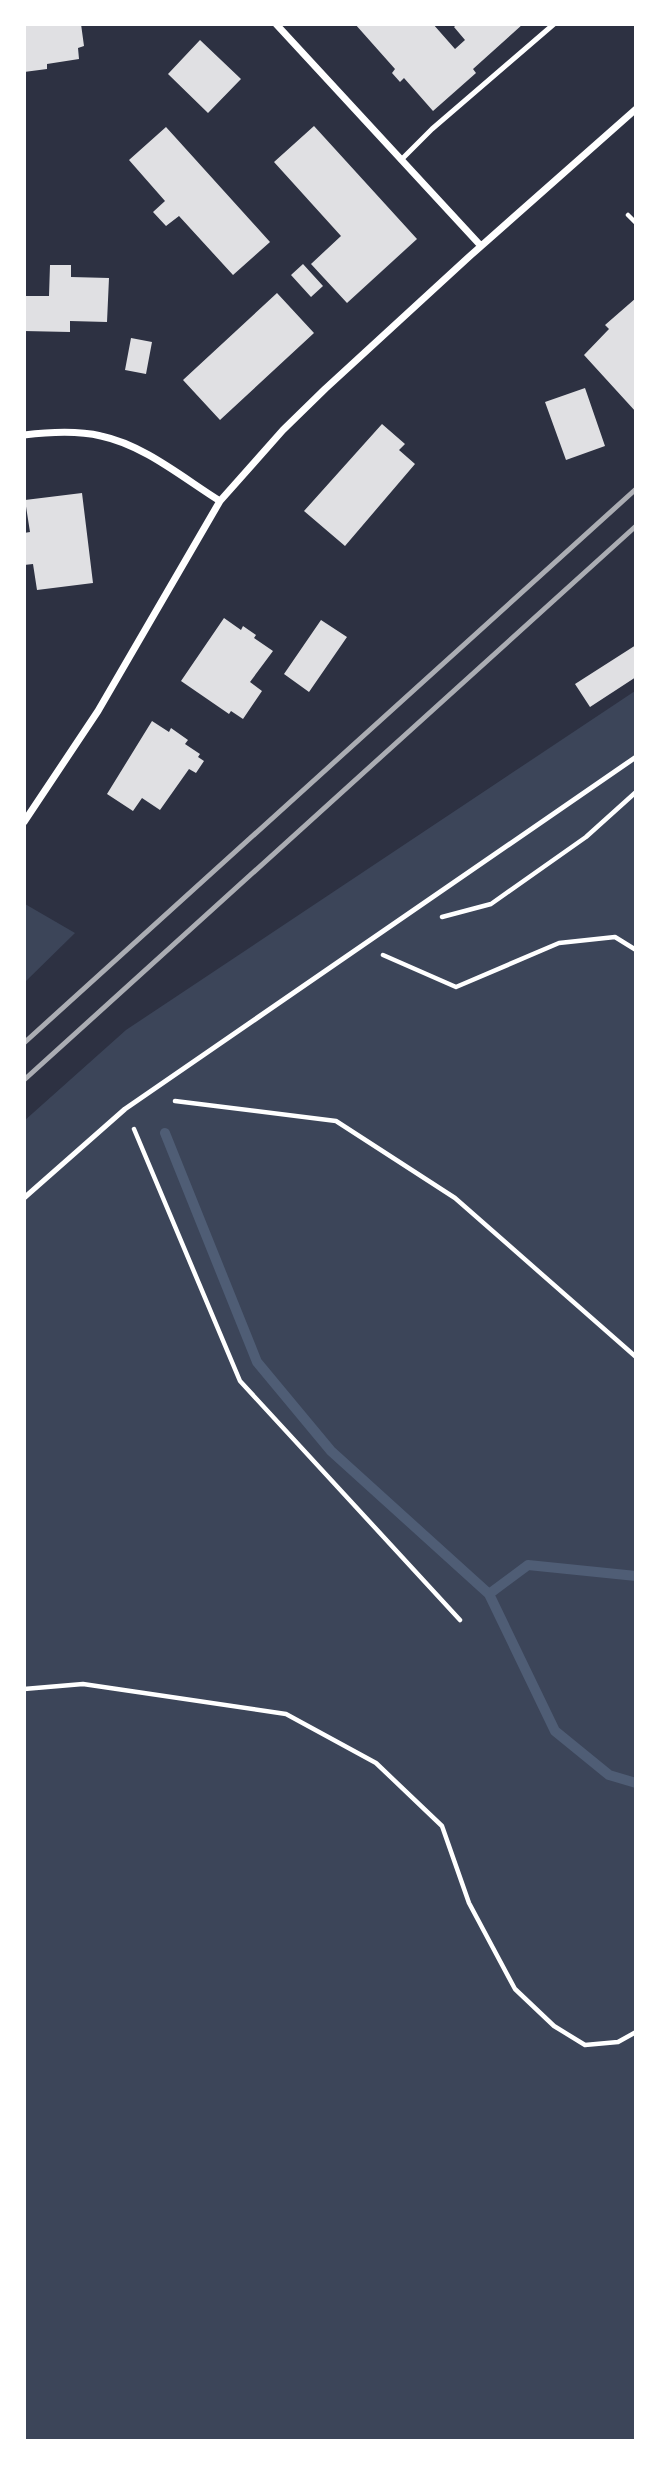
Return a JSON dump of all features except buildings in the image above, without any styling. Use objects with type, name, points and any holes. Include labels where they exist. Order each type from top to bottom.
[{"type":"street","points":[[276,24],[481,246]]},
{"type":"street","points":[[24,822],[98,711],[220,501],[283,430],[325,389],[635,109]]},
{"type":"street","points":[[24,435],[54,432],[100,435],[139,450],[220,501]]},
{"type":"lane","points":[[401,160],[432,129],[554,24]]},
{"type":"lane","points":[[24,1198],[125,1109],[635,757]]},
{"type":"path","points":[[628,215],[635,223]]},
{"type":"path","points":[[431,920],[491,904],[586,837],[635,792]]},
{"type":"path","points":[[362,946],[456,987],[559,943],[615,937],[635,950]]},
{"type":"path","points":[[142,1097],[336,1121],[455,1198],[635,1357]]},
{"type":"path","points":[[125,1109],[240,1381],[460,1620]]},
{"type":"path","points":[[24,1689],[83,1684],[286,1714],[376,1763],[442,1826],[469,1903],[515,1990],[554,2026],[585,2045],[618,2042],[635,2032]]},
{"type":"shaded area","points":[[635,691],[635,2440],[25,2440],[24,1121],[126,1030]]},
{"type":"shaded area","points":[[25,904],[75,933],[25,982]]},
{"type":"waterway","points":[[165,1133],[257,1362],[331,1451],[489,1594],[555,1731],[609,1775],[636,1783]]},
{"type":"waterway","points":[[489,1594],[528,1565],[636,1576]]},
{"type":"railway","points":[[24,1043],[636,489]]},
{"type":"railway","points":[[24,1080],[636,526]]}]
